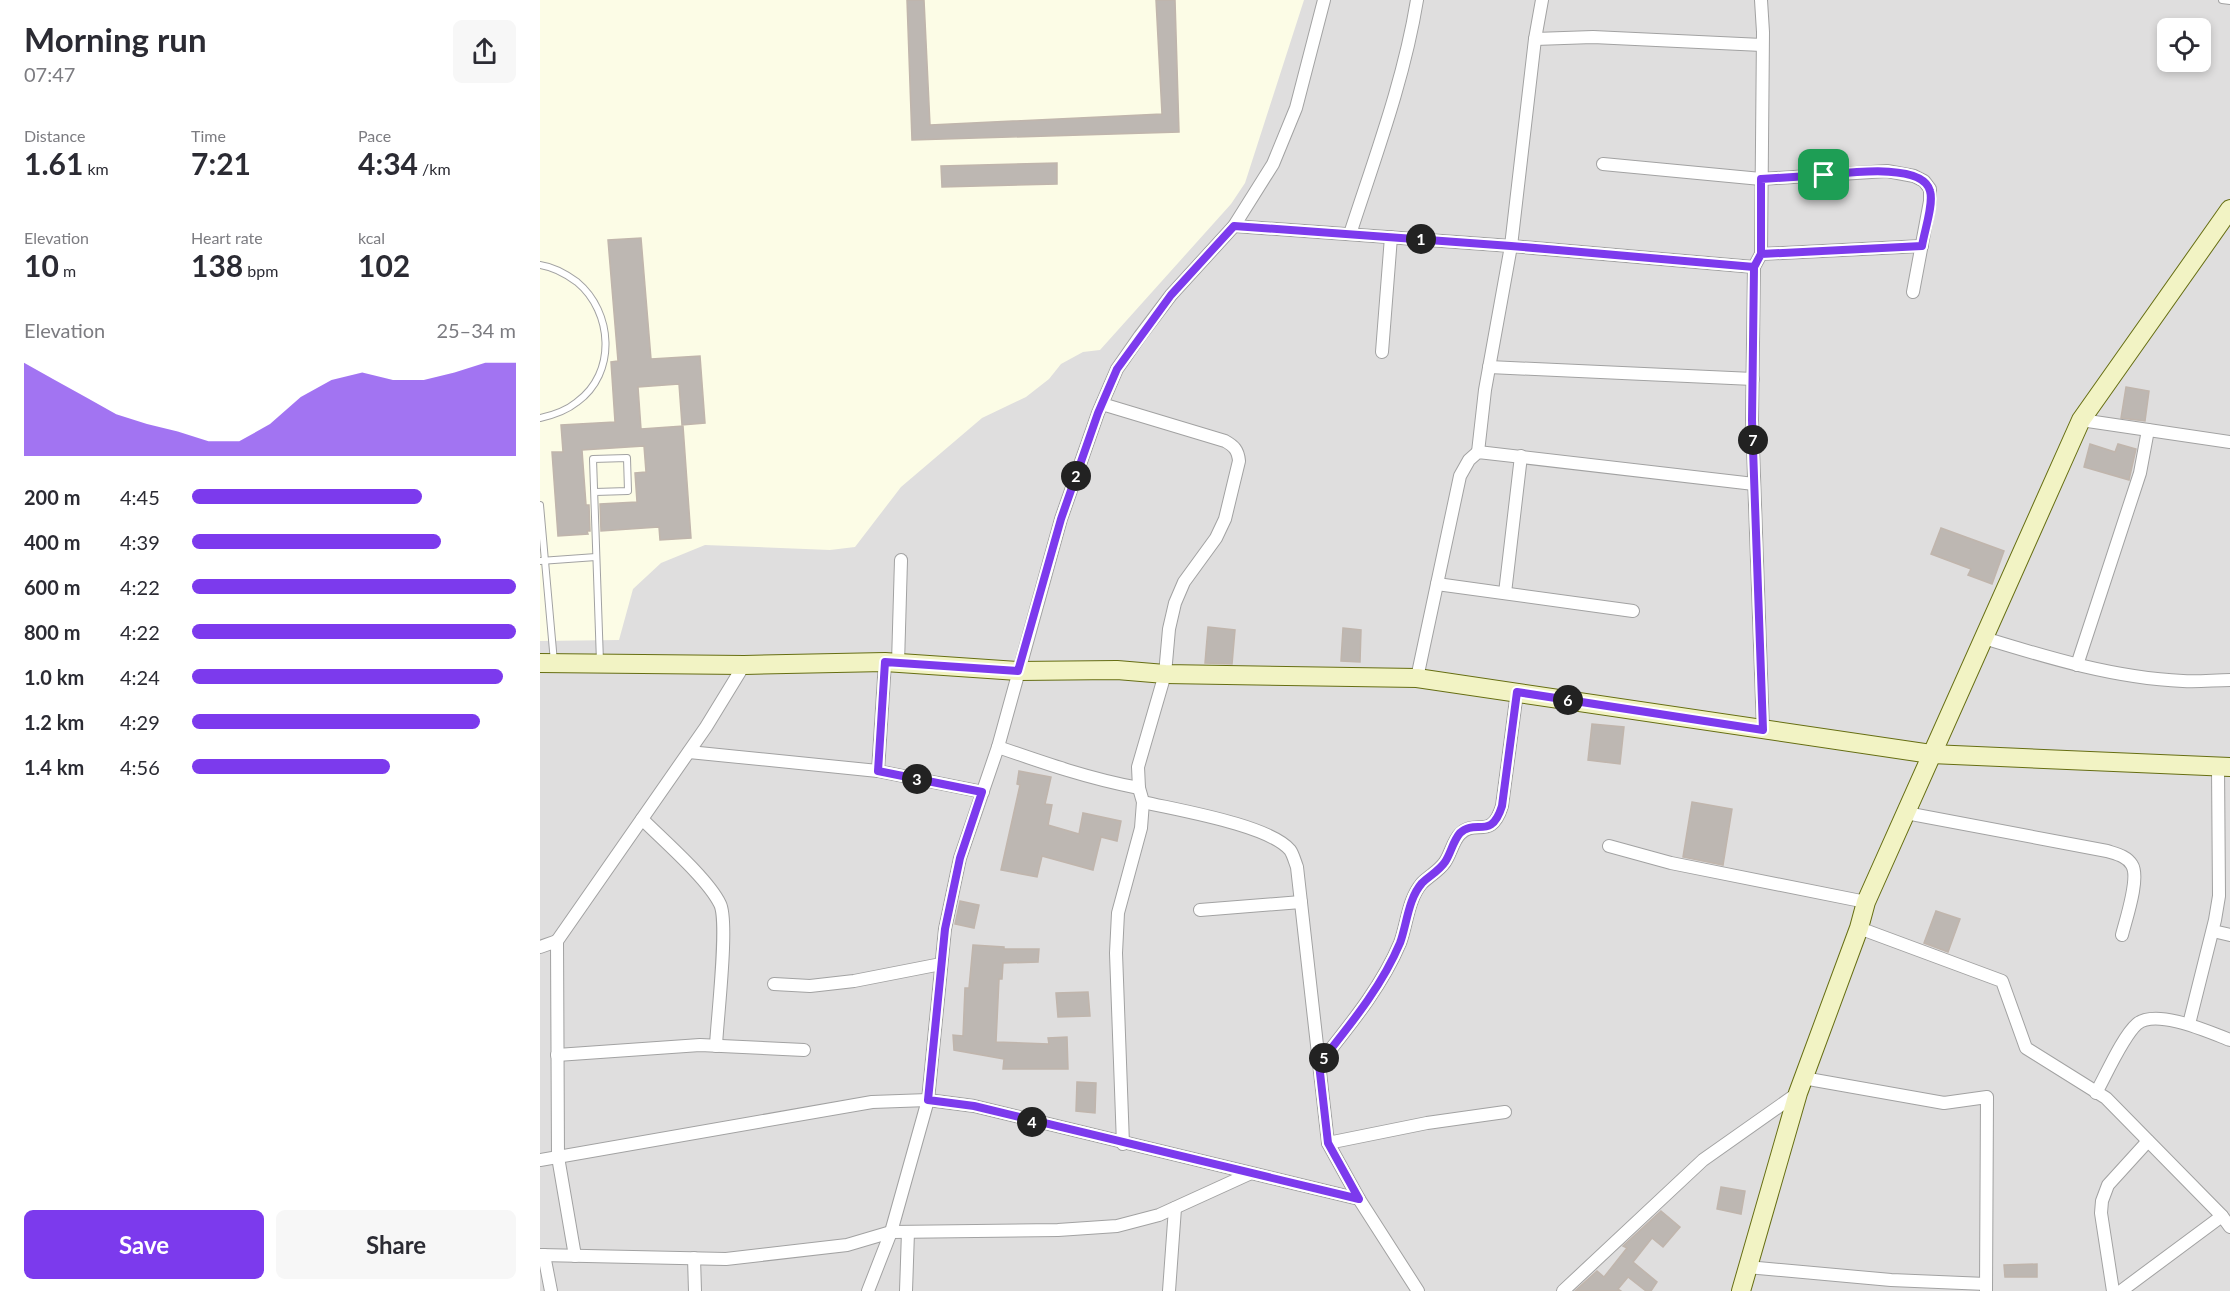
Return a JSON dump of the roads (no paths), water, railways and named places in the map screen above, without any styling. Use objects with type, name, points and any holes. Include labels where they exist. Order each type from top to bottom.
[{"type":"street","points":[[868,1291],[891,1233],[928,1100],[945,929],[960,858],[998,747],[1061,519],[1102,404],[1117,369],[1171,295],[1234,226],[1273,164],[1296,108],[1324,0]]},
{"type":"street","points":[[1350,234],[1389,115],[1412,32],[1417,0]]},
{"type":"street","points":[[1417,678],[1460,476],[1469,460],[1478,452],[1489,367],[1511,246],[1535,39],[1542,0]]},
{"type":"street","points":[[1761,0],[1761,254],[1754,267],[1753,379],[1754,484],[1763,730]]},
{"type":"street","points":[[1535,39],[1593,37],[1762,45]]},
{"type":"street","points":[[1603,164],[1761,179],[1887,171],[1914,176],[1924,181],[1930,189],[1930,201],[1913,292]]},
{"type":"street","points":[[1741,1291],[1801,1085],[1859,928],[1866,902],[2081,420],[2230,209]]},
{"type":"street","points":[[1234,226],[1511,246],[1754,267]]},
{"type":"street","points":[[1382,352],[1392,237]]},
{"type":"street","points":[[1761,254],[1922,246]]},
{"type":"street","points":[[1489,367],[1753,379]]},
{"type":"street","points":[[1102,404],[1225,441],[1234,446],[1239,461],[1225,519],[1216,538],[1184,582],[1175,603],[1168,629],[1165,674],[1138,767],[1139,788],[1143,802],[1141,828],[1118,913],[1116,953],[1123,1144]]},
{"type":"street","points":[[2081,420],[2230,442]]},
{"type":"street","points":[[2077,665],[2140,473],[2148,430]]},
{"type":"street","points":[[1478,452],[1754,484]]},
{"type":"street","points":[[1505,593],[1521,456]]},
{"type":"street","points":[[878,771],[901,560]]},
{"type":"street","points":[[1437,584],[1633,611]]},
{"type":"street","points":[[1984,638],[2103,671],[2183,681],[2230,680]]},
{"type":"street","points":[[547,663],[744,665],[891,662],[1018,671],[1117,670],[1165,674],[1417,678],[1931,754],[2224,767],[2219,896],[2189,1024]]},
{"type":"street","points":[[575,1256],[558,1157],[557,941],[689,752],[744,665]]},
{"type":"street","points":[[1319,1064],[1370,999],[1400,943],[1414,898],[1422,884],[1444,863],[1461,833],[1490,825],[1498,819],[1502,806],[1517,692]]},
{"type":"street","points":[[998,747],[1054,767],[1107,782],[1139,788]]},
{"type":"street","points":[[689,752],[878,771],[982,792]]},
{"type":"street","points":[[1143,802],[1252,829],[1275,839],[1290,850],[1297,867],[1328,1143],[1411,1289]]},
{"type":"street","points":[[1906,813],[2107,851],[2122,856],[2132,864],[2136,876],[2122,935]]},
{"type":"street","points":[[642,819],[711,890],[721,905],[723,928],[716,1046]]},
{"type":"street","points":[[1609,846],[1671,863],[1866,902]]},
{"type":"street","points":[[1200,910],[1301,902]]},
{"type":"street","points":[[1859,928],[2002,981],[2026,1048],[2106,1098],[2222,1216],[2230,1227]]},
{"type":"street","points":[[2212,931],[2230,935]]},
{"type":"street","points":[[540,947],[557,941]]},
{"type":"street","points":[[774,984],[810,986],[854,981],[941,964]]},
{"type":"street","points":[[2096,1093],[2130,1032],[2138,1023],[2151,1018],[2189,1024],[2230,1040]]},
{"type":"street","points":[[557,1056],[700,1045],[804,1050]]},
{"type":"street","points":[[1563,1291],[1703,1160],[1801,1085],[1944,1103],[1987,1097],[1986,1287],[1747,1267]]},
{"type":"street","points":[[540,1160],[872,1102],[928,1100],[974,1106],[1123,1144],[1359,1199]]},
{"type":"street","points":[[1328,1143],[1505,1112]]},
{"type":"street","points":[[2113,1291],[2101,1213],[2102,1201],[2108,1185],[2148,1141]]},
{"type":"street","points":[[551,1291],[542,1255],[726,1259],[847,1245],[891,1233],[1058,1230],[1117,1226],[1159,1215],[1249,1174]]},
{"type":"street","points":[[1169,1291],[1175,1208]]},
{"type":"street","points":[[2121,1291],[2222,1216]]},
{"type":"street","points":[[906,1291],[908,1232]]},
{"type":"street","points":[[694,1258],[694,1291]]},
{"type":"lane","points":[[2222,0],[2230,1]]},
{"type":"lane","points":[[540,265],[567,274],[586,290],[600,311],[606,334],[605,359],[596,382],[579,401],[559,414],[540,418]]},
{"type":"lane","points":[[595,492],[628,491],[627,458],[593,459],[600,662]]},
{"type":"lane","points":[[540,506],[547,663]]},
{"type":"lane","points":[[542,561],[596,558]]}]
